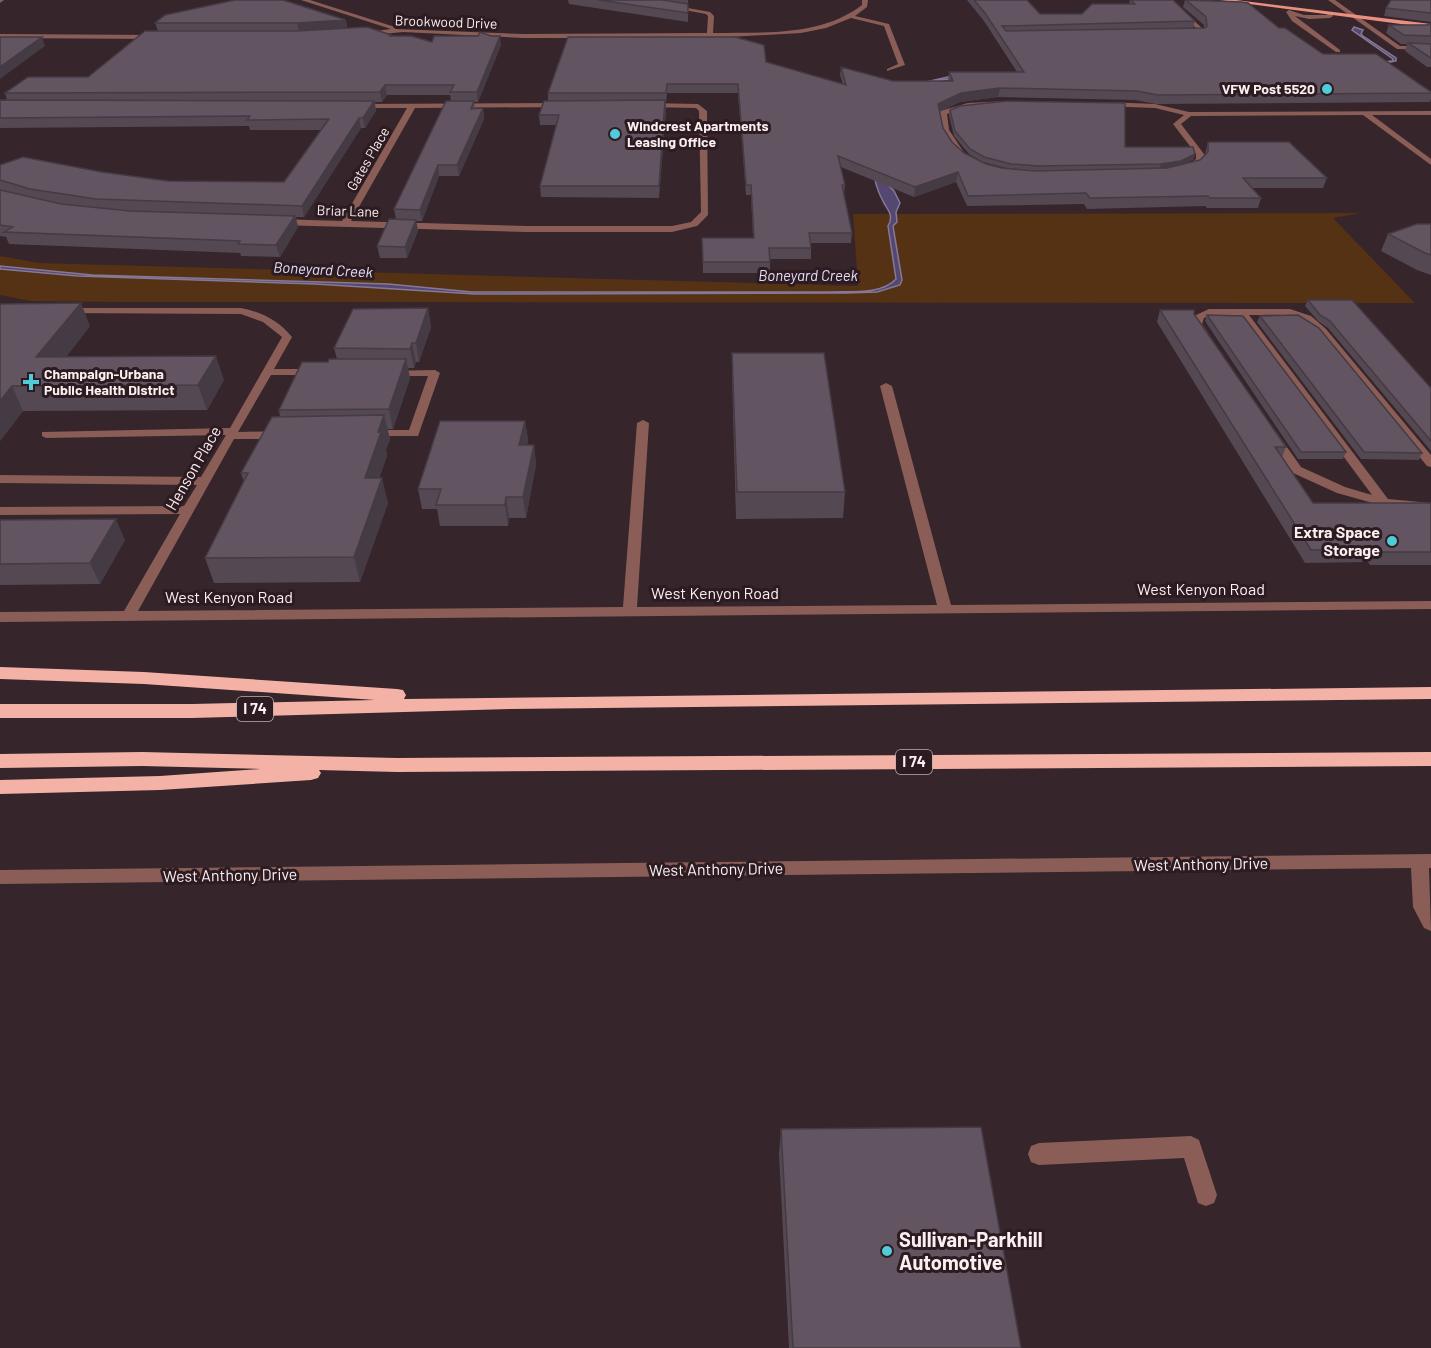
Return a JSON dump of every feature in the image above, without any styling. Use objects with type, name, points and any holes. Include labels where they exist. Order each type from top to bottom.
[{"type":"highway","points":[[0,673],[144,678],[510,703]]},
{"type":"highway","name":"I 74","points":[[0,711],[192,711],[510,703],[1431,693]]},
{"type":"highway","name":"I 74","points":[[0,761],[142,759],[396,765],[1431,759]]},
{"type":"highway","points":[[0,787],[172,782],[278,776],[396,765]]},
{"type":"main road","points":[[1222,0],[1350,15],[1427,27]]},
{"type":"street","points":[[304,0],[403,30]]},
{"type":"street","points":[[633,0],[708,13],[711,16],[710,36]]},
{"type":"street","points":[[853,17],[865,6],[865,0]]},
{"type":"street","points":[[1169,0],[1202,32],[1174,35]]},
{"type":"street","points":[[1331,0],[1399,48],[1431,48]]},
{"type":"street","points":[[1286,8],[1294,20],[1338,51]]},
{"type":"street","points":[[1292,14],[1316,18],[1330,16],[1330,13]]},
{"type":"street","points":[[853,17],[877,21],[886,26],[902,65],[890,70]]},
{"type":"street","name":"Brookwood Drive","points":[[351,34],[403,30],[523,36],[710,36],[792,33],[824,27],[853,17]]},
{"type":"street","points":[[1392,29],[1427,27],[1431,34]]},
{"type":"street","points":[[1371,29],[1382,29]]},
{"type":"street","points":[[0,36],[167,37]]},
{"type":"street","points":[[968,161],[950,140],[941,120],[943,113],[968,105],[1011,104]]},
{"type":"street","points":[[1101,104],[1155,106],[1189,114],[1431,113]]},
{"type":"street","points":[[342,106],[573,105]]},
{"type":"street","name":"Briar Lane","points":[[261,221],[526,229],[672,229],[688,226],[699,220],[705,213],[703,111],[699,107],[639,105]]},
{"type":"street","name":"Gates Place","points":[[345,224],[412,106]]},
{"type":"street","points":[[1364,113],[1431,163]]},
{"type":"street","points":[[1180,171],[1197,164],[1200,160],[1200,154],[1177,124],[1189,114]]},
{"type":"street","name":"Henson Place","points":[[48,311],[241,311],[255,313],[271,321],[287,336],[128,616]]},
{"type":"street","points":[[1210,344],[1197,324],[1199,316],[1209,312],[1290,312],[1306,318],[1322,331],[1431,463]]},
{"type":"street","points":[[1242,312],[1384,502]]},
{"type":"street","points":[[267,372],[327,372]]},
{"type":"street","points":[[357,434],[414,434],[435,373],[375,372]]},
{"type":"street","points":[[886,386],[945,609]]},
{"type":"street","points":[[1263,422],[1297,470],[1341,490],[1384,502],[1431,507]]},
{"type":"street","points":[[630,612],[643,423]]},
{"type":"street","points":[[46,434],[300,435]]},
{"type":"street","points":[[0,479],[205,481]]},
{"type":"street","points":[[0,511],[189,510]]},
{"type":"street","name":"West Kenyon Road","points":[[0,617],[1431,605]]},
{"type":"street","points":[[1427,863],[1422,907],[1431,922]]},
{"type":"street","name":"West Anthony Drive","points":[[0,877],[1427,863]]},
{"type":"street","points":[[1039,1154],[1191,1147],[1206,1195]]},
{"type":"shaded area","points":[[1354,27],[1363,30],[1361,34],[1363,36],[1396,58],[1396,61],[1380,64],[1138,64],[1123,72],[1092,77],[963,77],[935,81],[909,90],[865,113],[862,118],[879,161],[880,177],[894,191],[900,203],[896,212],[897,222],[893,226],[902,280],[900,285],[877,292],[475,294],[315,284],[78,276],[0,269],[0,266],[92,275],[388,284],[472,292],[856,292],[874,290],[896,279],[888,226],[891,218],[880,196],[873,169],[874,162],[855,123],[858,110],[890,90],[948,77],[1099,75],[1119,72],[1135,64],[1375,63],[1392,61],[1393,59],[1352,30]]},
{"type":"shaded area","points":[[1361,213],[1333,218],[1415,303],[123,302],[30,301],[0,295],[0,256],[39,263],[858,286],[853,214]]},
{"type":"building","points":[[235,0],[283,0],[346,20],[297,23],[155,23],[165,15]]},
{"type":"building","points":[[599,0],[663,0],[688,4],[688,13]]},
{"type":"building","points":[[974,0],[1027,0],[1040,14],[1082,14],[1092,4],[1135,4],[1131,0],[1173,0],[1195,21],[1002,26],[1006,31],[1205,28],[1207,26],[1206,17],[1186,0],[1248,3],[1279,28],[1285,28],[1323,54],[1376,54],[1431,93],[1158,95],[1137,91],[1000,88],[961,93],[938,104],[943,128],[952,142],[964,153],[986,164],[1002,168],[1035,171],[1167,168],[1200,160],[1208,152],[1208,142],[1289,142],[1327,178],[1243,178],[1261,198],[1210,198],[1208,196],[1090,198],[1086,193],[968,196],[958,172],[915,187],[838,156],[852,233],[809,233],[811,248],[769,248],[770,262],[703,262],[702,238],[754,238],[751,185],[746,185],[738,84],[667,84],[666,93],[548,93],[568,37],[735,37],[764,45],[766,62],[846,85],[841,67],[893,81],[953,81],[949,72],[1024,72]]},
{"type":"building","points":[[1391,0],[1431,0],[1431,13],[1386,8]]},
{"type":"building","points":[[1431,23],[1431,36],[1404,35],[1389,25],[1427,25]]},
{"type":"building","points":[[367,27],[391,35],[389,36],[411,36],[432,42],[434,36],[478,36],[480,32],[500,36],[477,92],[450,92],[454,85],[385,85],[380,92],[5,93],[28,77],[88,77],[145,31],[297,31]]},
{"type":"building","points":[[0,37],[42,37],[0,67]]},
{"type":"building","points":[[1408,43],[1431,44],[1431,58]]},
{"type":"building","points":[[0,100],[374,101],[363,118],[359,118],[302,206],[96,199],[30,189],[0,180],[0,165],[23,157],[102,172],[168,181],[284,182],[329,119],[247,120],[250,116],[0,118]]},
{"type":"building","points":[[665,100],[659,186],[540,186],[559,115],[539,115],[544,101]]},
{"type":"building","points":[[446,101],[474,101],[471,109],[483,108],[457,165],[438,165],[420,210],[394,209]]},
{"type":"building","points":[[1007,101],[1125,103],[1125,147],[1193,147],[1195,154],[1181,161],[1161,164],[1039,166],[1011,164],[984,157],[970,149],[955,131],[950,110],[960,106]]},
{"type":"building","points":[[0,190],[61,204],[130,211],[295,216],[276,245],[238,244],[240,241],[4,232],[13,227],[0,225]]},
{"type":"building","points":[[389,219],[416,220],[405,247],[377,246]]},
{"type":"building","points":[[1417,224],[1431,224],[1431,255],[1388,234]]},
{"type":"building","points":[[1308,300],[1352,300],[1431,388],[1431,441],[1330,321],[1320,315]]},
{"type":"building","points":[[81,303],[36,357],[216,356],[198,385],[12,386],[0,401],[0,304]]},
{"type":"building","points":[[428,308],[416,343],[412,343],[410,349],[334,348],[353,309]]},
{"type":"building","points":[[1160,310],[1194,310],[1194,314],[1286,447],[1275,447],[1313,503],[1431,503],[1431,552],[1376,552],[1374,549],[1311,550]]},
{"type":"building","points":[[1207,315],[1243,316],[1346,452],[1301,452]]},
{"type":"building","points":[[1298,315],[1319,328],[1422,453],[1364,452],[1260,316]]},
{"type":"building","points":[[732,353],[824,353],[845,492],[737,492]]},
{"type":"building","points":[[329,359],[406,359],[389,409],[279,410],[302,362],[328,362]]},
{"type":"building","points":[[384,415],[378,432],[381,432],[365,478],[382,478],[354,557],[205,558],[248,473],[241,473],[272,417]]},
{"type":"building","points":[[440,421],[525,421],[519,445],[534,445],[523,497],[506,497],[505,505],[436,505],[441,489],[418,489]]},
{"type":"building","points":[[116,519],[90,563],[0,564],[0,520]]},
{"type":"building","name":"Sullivan-Parkhill Automotive","points":[[981,1127],[1021,1348],[793,1348],[781,1129]]},
{"type":"place","name":"VFW Post 5520","points":[[1327,89]]},
{"type":"place","name":"Windcrest Apartments Leasing Office","points":[[615,134]]},
{"type":"place","name":"Champaign-Urbana Public Health District","points":[[31,382]]},
{"type":"place","name":"Extra Space Storage","points":[[1392,541]]},
{"type":"place","name":"Sullivan-Parkhill Automotive","points":[[887,1251]]},
{"type":"water label","name":"Boneyard Creek","points":[[323,270]]},
{"type":"water label","name":"Boneyard Creek","points":[[808,276]]}]
